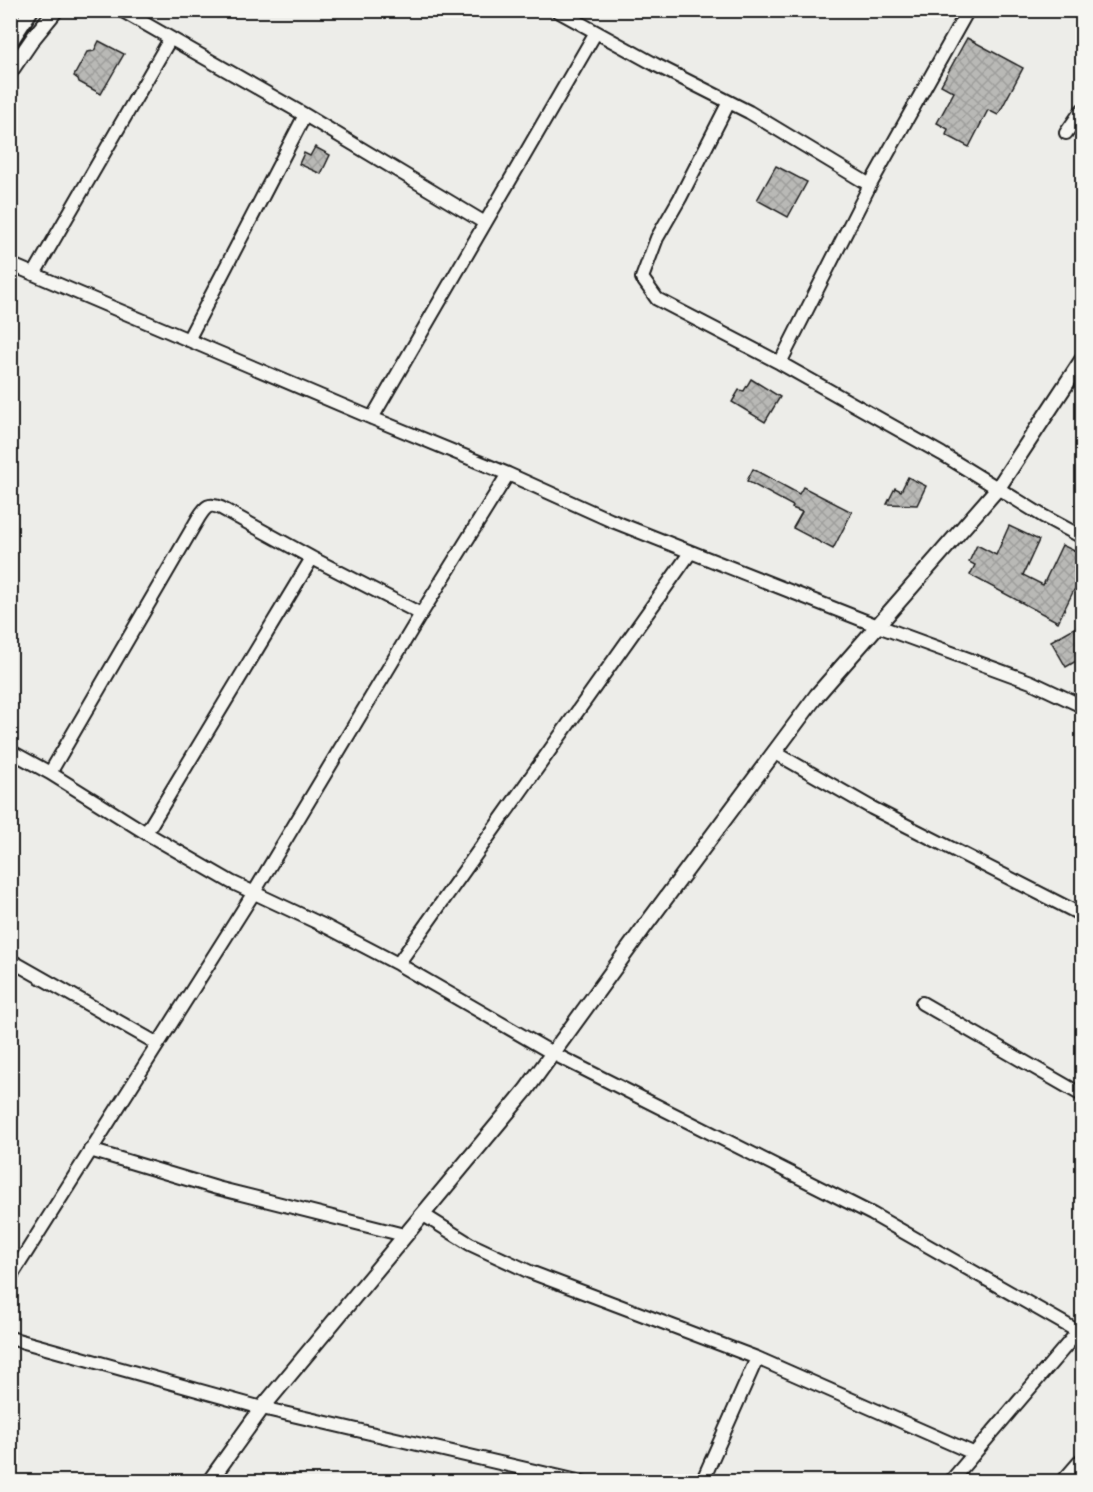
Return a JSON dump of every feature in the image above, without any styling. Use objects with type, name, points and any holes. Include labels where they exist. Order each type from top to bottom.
[{"type":"street","points":[[10,42],[31,10]]},
{"type":"street","points":[[10,72],[56,10]]},
{"type":"street","points":[[121,10],[305,115],[485,223]]},
{"type":"street","points":[[556,10],[657,66],[759,118],[870,185]]},
{"type":"street","points":[[780,363],[870,185],[968,10]]},
{"type":"street","points":[[372,418],[596,32]]},
{"type":"street","points":[[34,274],[170,39]]},
{"type":"street","points":[[729,102],[657,238],[642,278],[657,299],[780,363],[1083,537]]},
{"type":"street","points":[[1066,133],[1083,110]]},
{"type":"street","points":[[188,340],[305,115]]},
{"type":"street","points":[[10,264],[690,553],[1031,682],[1083,706]]},
{"type":"street","points":[[209,1482],[262,1408],[554,1054],[639,934],[817,695],[998,488],[1083,360]]},
{"type":"street","points":[[10,1278],[253,894],[508,474]]},
{"type":"street","points":[[50,773],[207,506],[221,508],[421,614]]},
{"type":"street","points":[[398,964],[690,553]]},
{"type":"street","points":[[146,833],[312,558]]},
{"type":"street","points":[[10,751],[253,894],[303,915],[398,964],[554,1054],[872,1214],[1081,1329],[950,1482]]},
{"type":"street","points":[[774,752],[872,808],[1083,915]]},
{"type":"street","points":[[10,960],[158,1044]]},
{"type":"street","points":[[921,1003],[1083,1095]]},
{"type":"street","points":[[90,1150],[217,1188],[404,1235]]},
{"type":"street","points":[[422,1214],[470,1244],[530,1272],[757,1358],[973,1453]]},
{"type":"street","points":[[10,1338],[262,1408],[582,1482]]},
{"type":"street","points":[[702,1482],[757,1358]]},
{"type":"street","points":[[1062,1482],[1083,1459]]},
{"type":"building","points":[[967,38],[1023,68],[998,115],[988,110],[969,147],[946,135],[948,129],[937,123],[954,92],[941,85]]},
{"type":"building","points":[[99,41],[124,54],[101,94],[79,82],[74,76],[87,52],[94,51]]},
{"type":"building","points":[[315,147],[330,155],[321,174],[299,164],[304,153],[310,156]]},
{"type":"building","points":[[776,166],[807,182],[788,217],[757,200]]},
{"type":"building","points":[[751,379],[780,397],[765,422],[732,402],[739,390],[744,391]]},
{"type":"building","points":[[753,469],[799,494],[803,487],[852,512],[833,549],[793,528],[802,512],[747,481]]},
{"type":"building","points":[[908,477],[926,486],[917,505],[887,504],[895,488],[901,491]]},
{"type":"building","points":[[1009,526],[1039,540],[1023,575],[1043,585],[1062,545],[1083,555],[1083,582],[1078,591],[1074,590],[1058,622],[970,575],[975,565],[969,562],[977,545],[996,555]]},
{"type":"building","points":[[1083,623],[1083,657],[1066,667],[1051,641]]}]
